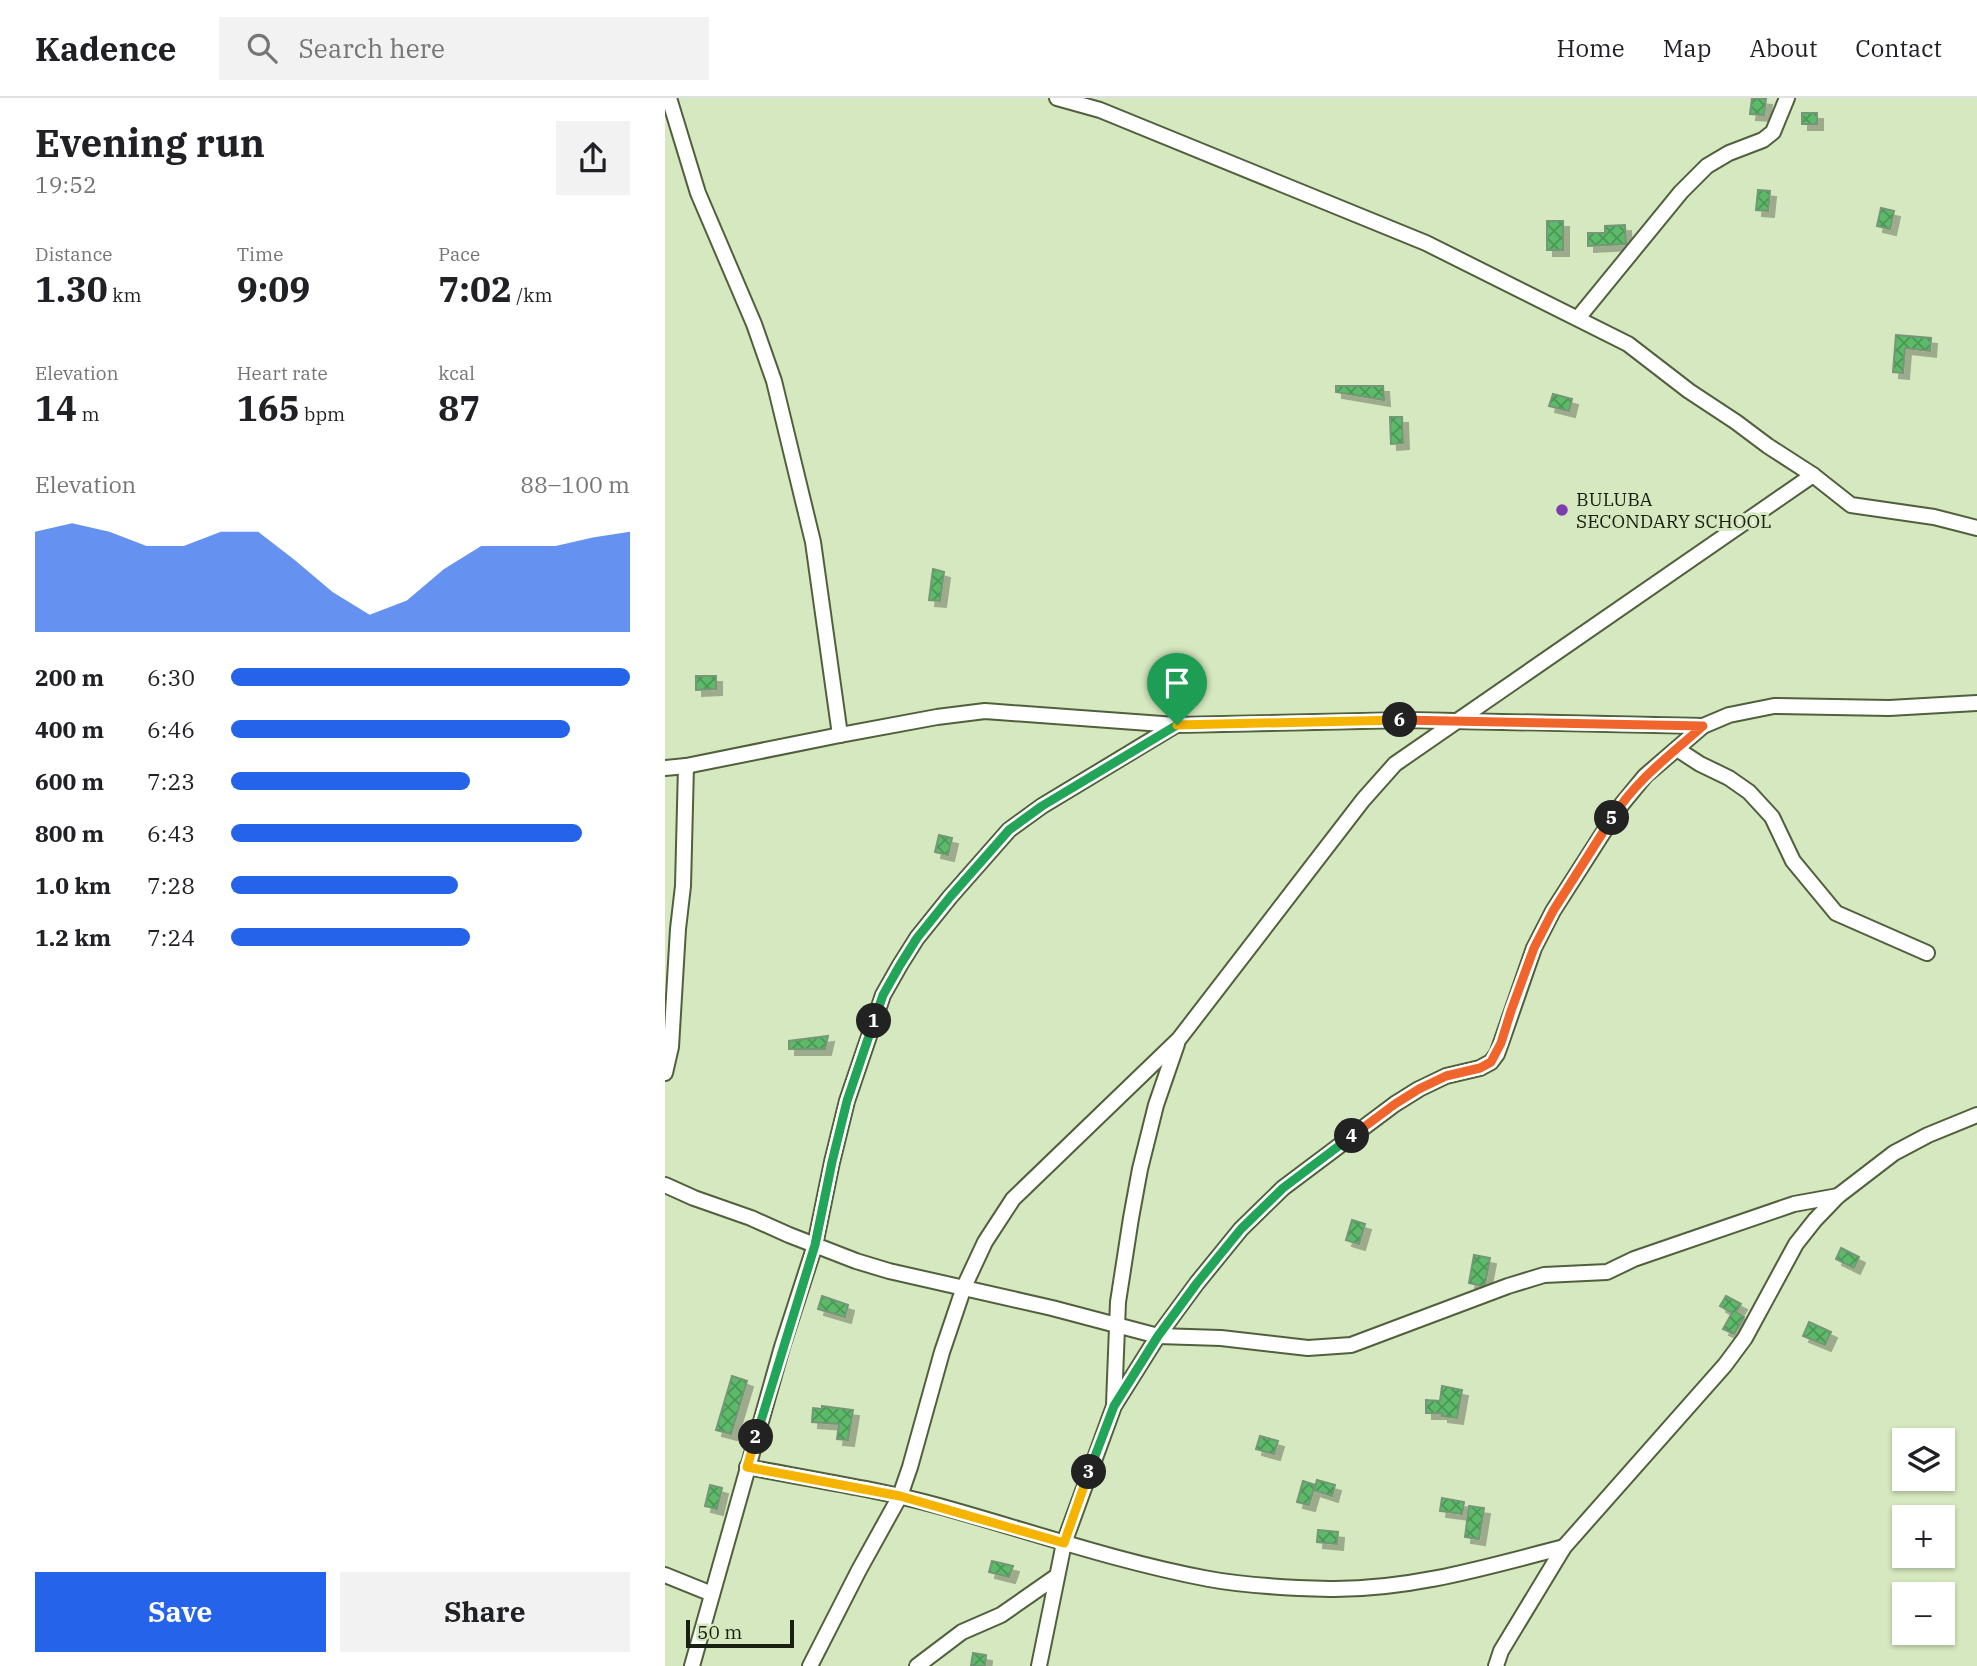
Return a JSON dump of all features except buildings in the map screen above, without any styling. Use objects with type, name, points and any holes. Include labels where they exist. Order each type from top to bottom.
[{"type":"street","points":[[669,98],[698,194],[754,324],[774,381],[813,542],[840,735]]},
{"type":"street","points":[[1057,98],[1100,110],[1426,243],[1578,318],[1628,344],[1689,391],[1857,507],[1918,514],[1977,528]]},
{"type":"street","points":[[1578,318],[1681,192],[1707,166],[1729,153],[1763,140],[1773,132],[1787,98]]},
{"type":"street","points":[[810,1666],[900,1496],[964,1287],[985,1242],[1013,1199],[1179,1039],[1285,898],[1386,773],[1415,749],[1461,720],[1814,475]]},
{"type":"street","points":[[1039,1666],[1064,1543],[1082,1491],[1114,1406],[1158,1336],[1241,1229],[1283,1188],[1419,1089],[1446,1076],[1480,1068],[1491,1062],[1501,1043],[1534,948],[1553,911],[1622,804],[1644,776],[1703,726],[1728,715],[1775,706],[1889,708],[1977,703]]},
{"type":"street","points":[[665,768],[937,717],[985,711],[1177,725],[1461,720],[1703,726]]},
{"type":"street","points":[[692,1666],[782,1347],[815,1245],[832,1162],[858,1065],[883,995],[917,938],[1009,830],[1042,806],[1177,725]]},
{"type":"street","points":[[1677,749],[1729,778],[1748,792],[1772,817],[1793,861],[1836,913],[1927,953]]},
{"type":"street","points":[[665,1073],[671,1047],[683,886],[685,766]]},
{"type":"street","points":[[1114,1406],[1118,1301],[1140,1169],[1156,1105],[1179,1039]]},
{"type":"street","points":[[1496,1666],[1501,1651],[1564,1547],[1725,1365],[1745,1338],[1796,1244],[1815,1220],[1838,1196],[1894,1153],[1928,1135],[1977,1115]]},
{"type":"street","points":[[665,1185],[815,1245],[889,1271],[1158,1336],[1221,1338],[1308,1348],[1351,1345],[1528,1279],[1544,1275],[1608,1272],[1634,1259],[1794,1204],[1838,1196]]},
{"type":"street","points":[[747,1467],[900,1496],[1064,1543],[1211,1579],[1331,1589],[1414,1583],[1564,1547]]},
{"type":"street","points":[[665,1575],[712,1594]]},
{"type":"street","points":[[917,1666],[962,1632],[1001,1615],[1057,1576]]},
{"type":"street","points":[[1482,1666],[1501,1651]]},
{"type":"place","name":"BULUBA SECONDARY SCHOOL","points":[[1562,510]]},
{"type":"route","points":[[1461,720],[1703,726],[1644,776],[1622,804],[1553,911],[1534,948],[1497,1054],[1491,1062],[1480,1068],[1446,1076],[1419,1089],[1283,1188],[1241,1229],[1197,1283],[1158,1336],[1114,1406],[1064,1543],[900,1496],[747,1467],[815,1245],[847,1101],[883,995],[900,965],[917,938],[950,897],[1009,830],[1042,806],[1177,725],[1461,720]]}]
